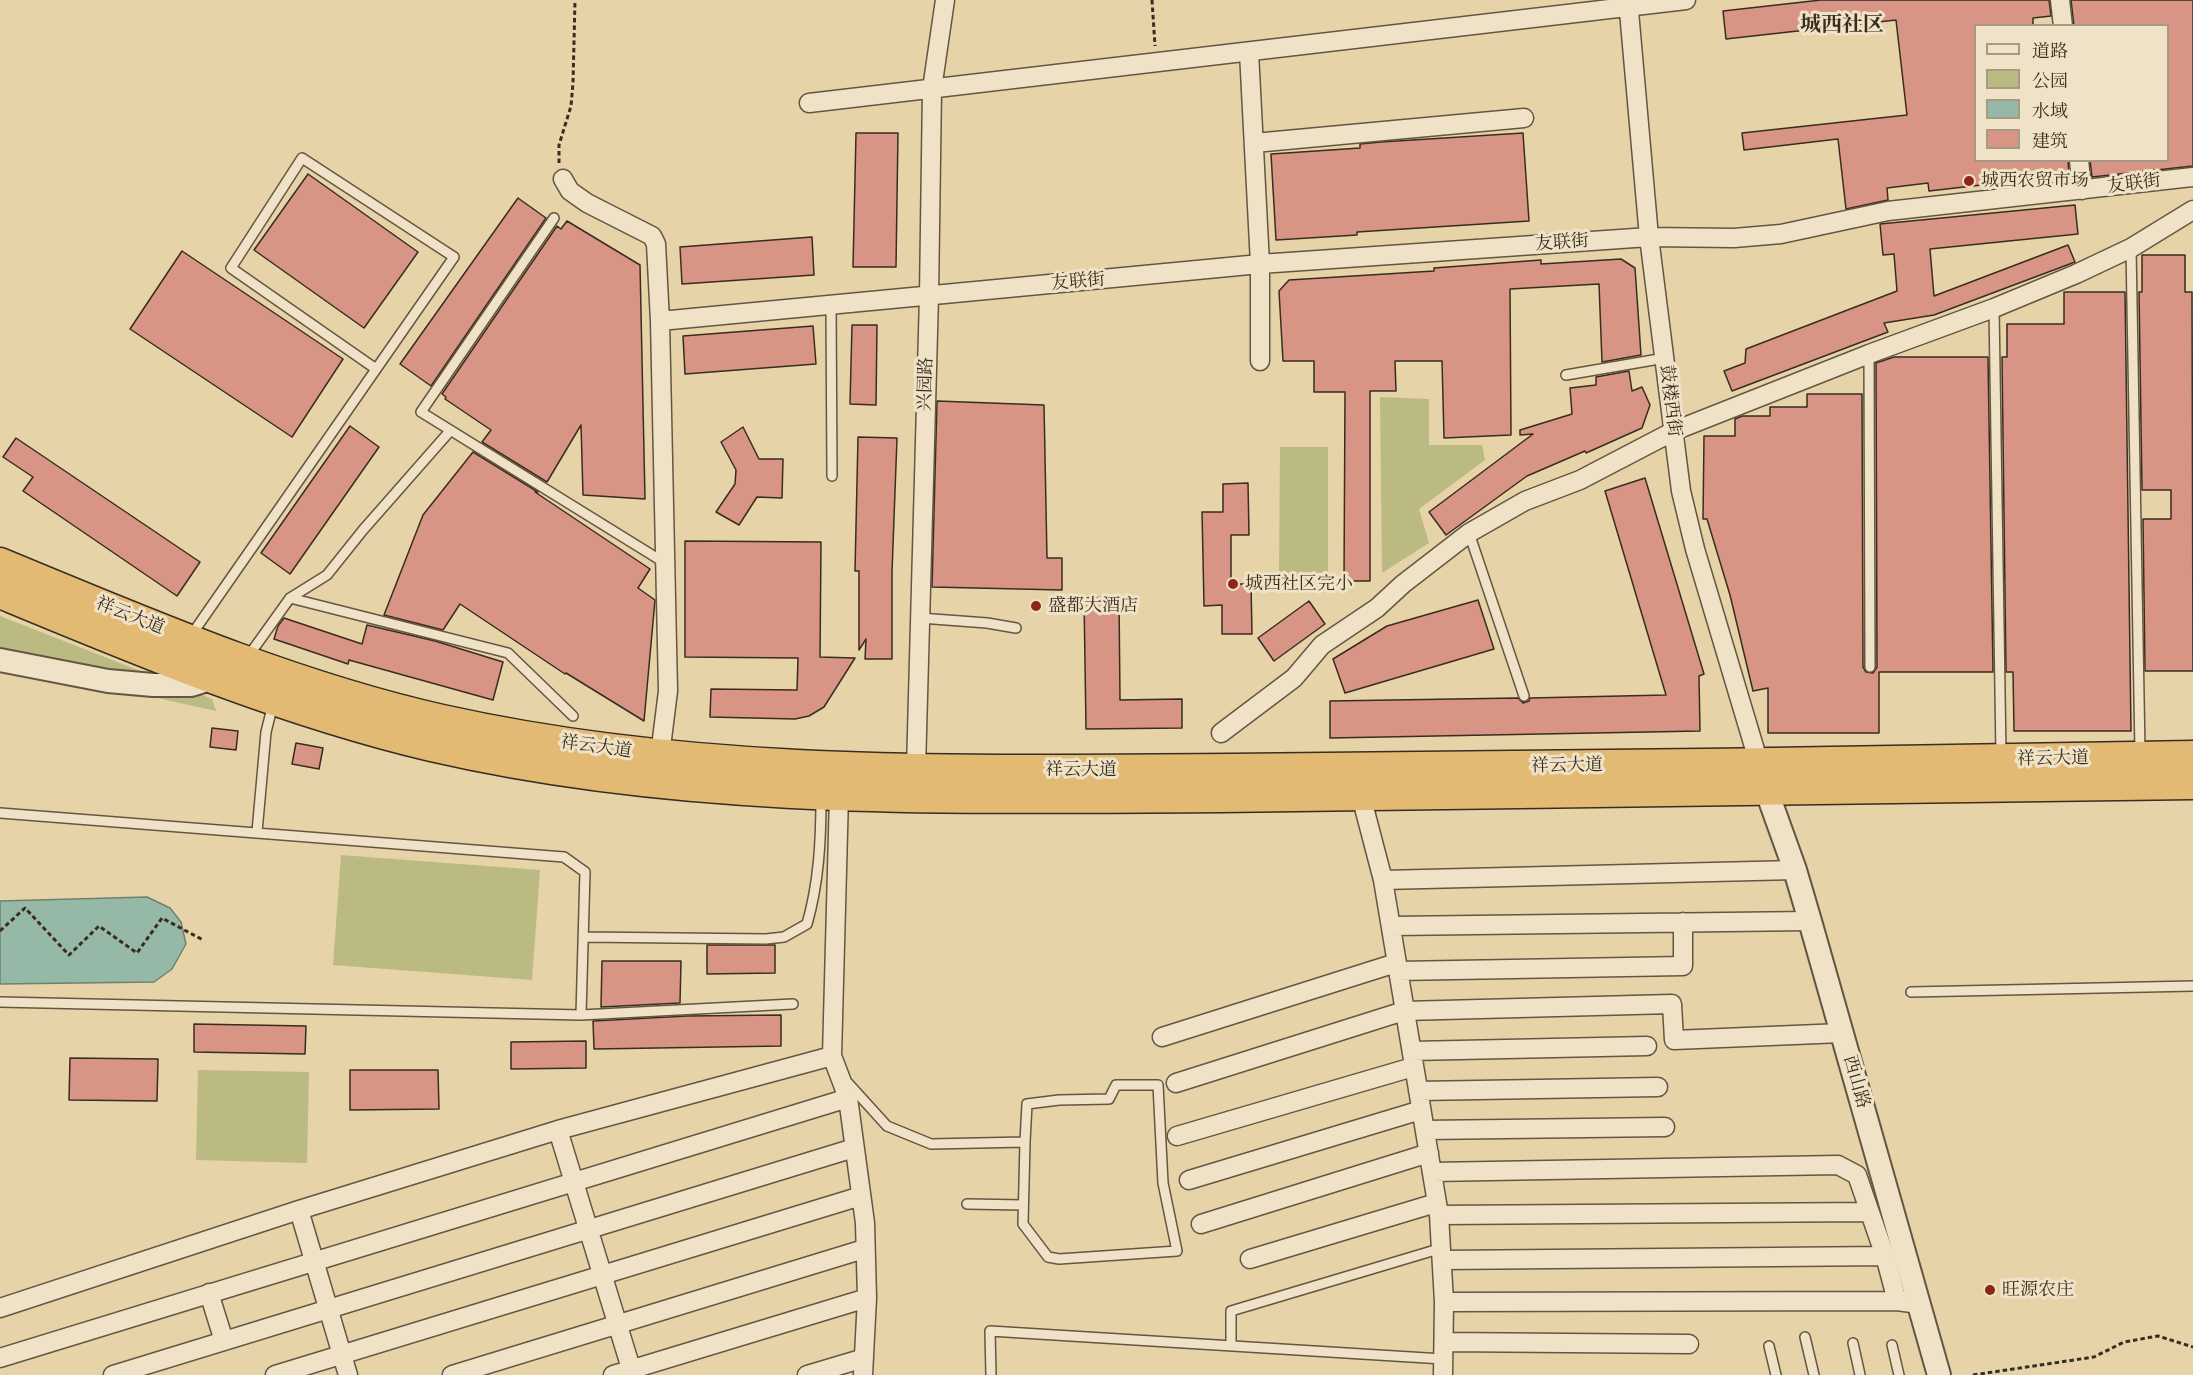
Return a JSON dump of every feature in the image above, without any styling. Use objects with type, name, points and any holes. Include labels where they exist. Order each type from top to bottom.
[{"type":"highway","name":"祥云大道","points":[[0,563],[189,639],[317,685],[437,719],[536,738],[660,755],[766,765],[916,770],[1410,768],[1763,778],[2193,784]]},
{"type":"highway","name":"祥云大道","points":[[0,593],[214,678],[391,735],[470,754],[531,765],[673,784],[830,795],[960,798],[1361,796],[1763,778],[2001,760],[2193,756]]},
{"type":"street","name":"兴园路","points":[[916,770],[929,296],[932,89],[945,0]]},
{"type":"street","points":[[810,103],[1249,52],[1628,3],[1686,0]]},
{"type":"street","points":[[2060,0],[2063,24]]},
{"type":"street","name":"鼓楼西街","points":[[1628,3],[1650,237],[1681,491],[1695,549],[1763,778]]},
{"type":"street","points":[[1249,52],[1260,264],[1260,361]]},
{"type":"street","points":[[1254,143],[1524,118]]},
{"type":"street","points":[[2079,162],[2082,190]]},
{"type":"street","name":"友联街","points":[[660,321],[1260,264],[1650,237],[1734,238],[1780,234],[1888,211],[2193,177]]},
{"type":"street","points":[[563,179],[570,191],[587,203],[652,236],[657,244],[667,564],[668,691],[660,755]]},
{"type":"street","points":[[1221,733],[1294,678],[1322,645],[1377,608],[1403,584],[1469,533],[1524,501],[1580,480],[1674,431],[1869,354],[1994,308],[2076,274],[2131,248],[2193,210]]},
{"type":"street","points":[[0,660],[108,681],[153,685],[191,685],[214,678]]},
{"type":"street","name":"西山路","points":[[1763,778],[1795,870],[1842,1033],[1908,1303],[1939,1375]]},
{"type":"street","points":[[807,1375],[864,1366],[867,1298],[865,1223],[848,1098],[835,1064],[830,795]]},
{"type":"street","points":[[1361,796],[1383,880],[1438,1209],[1444,1302],[1444,1358],[1689,1344]]},
{"type":"street","points":[[1383,880],[1795,870]]},
{"type":"street","points":[[1391,926],[1810,921]]},
{"type":"street","points":[[1161,1037],[1397,967],[1683,966],[1683,922]]},
{"type":"street","points":[[1176,1083],[1404,1011],[1672,1004],[1674,1040],[1842,1033]]},
{"type":"street","points":[[1177,1136],[1413,1059],[1647,1046]]},
{"type":"street","points":[[0,1308],[299,1210],[558,1130],[835,1064]]},
{"type":"street","points":[[1418,1091],[1658,1087]]},
{"type":"street","points":[[0,1358],[848,1098]]},
{"type":"street","points":[[1189,1180],[1421,1110]]},
{"type":"street","points":[[1425,1130],[1665,1127]]},
{"type":"street","points":[[558,1130],[632,1372]]},
{"type":"street","points":[[113,1375],[854,1148]]},
{"type":"street","points":[[1201,1224],[1429,1154]]},
{"type":"street","points":[[1432,1172],[1838,1165],[1857,1175],[1885,1256],[1908,1303],[1444,1302]]},
{"type":"street","points":[[275,1375],[861,1196]]},
{"type":"street","points":[[1250,1259],[1438,1209],[1869,1212]]},
{"type":"street","points":[[299,1210],[348,1375]]},
{"type":"street","points":[[452,1375],[864,1249]]},
{"type":"street","points":[[1442,1254],[1885,1256]]},
{"type":"street","points":[[209,1293],[224,1341]]},
{"type":"street","points":[[613,1375],[632,1372],[867,1298]]},
{"type":"lane","points":[[189,639],[454,257],[302,158],[231,268],[376,369]]},
{"type":"lane","points":[[554,218],[421,412],[667,564]]},
{"type":"lane","points":[[2131,248],[2140,757]]},
{"type":"lane","points":[[831,305],[832,476]]},
{"type":"lane","points":[[1994,308],[2001,760]]},
{"type":"lane","points":[[1869,354],[1870,667]]},
{"type":"lane","points":[[1566,375],[1665,358]]},
{"type":"lane","points":[[246,660],[290,598],[327,575],[363,530],[450,431]]},
{"type":"lane","points":[[1469,533],[1524,696]]},
{"type":"lane","points":[[290,598],[508,653],[573,716]]},
{"type":"lane","points":[[920,618],[987,623],[1016,628]]},
{"type":"lane","points":[[257,832],[266,732],[275,699]]},
{"type":"lane","points":[[584,937],[766,939],[784,937],[807,924],[815,898],[830,795]]},
{"type":"lane","points":[[0,813],[564,857],[585,872],[581,1016]]},
{"type":"lane","points":[[1911,992],[2193,986]]},
{"type":"lane","points":[[0,1002],[581,1016],[793,1004]]},
{"type":"lane","points":[[835,1064],[887,1126],[931,1143],[1025,1142]]},
{"type":"lane","points":[[1116,1085],[1158,1085],[1163,1183],[1177,1251],[1059,1259],[1048,1257],[1023,1224],[1025,1142],[1027,1104],[1059,1100],[1109,1099],[1116,1085]]},
{"type":"lane","points":[[967,1204],[1023,1205]]},
{"type":"lane","points":[[1231,1346],[1231,1311],[1442,1254]]},
{"type":"lane","points":[[991,1375],[990,1331],[1444,1358]]},
{"type":"lane","points":[[1805,1337],[1814,1375]]},
{"type":"lane","points":[[1853,1343],[1860,1375]]},
{"type":"lane","points":[[1892,1345],[1899,1375]]},
{"type":"lane","points":[[1769,1346],[1776,1375]]},
{"type":"path","points":[[563,179],[559,172],[559,145],[571,106],[575,0]]},
{"type":"path","points":[[1152,0],[1155,63]]},
{"type":"path","points":[[0,931],[25,908],[69,955],[99,926],[136,953],[162,918],[203,940]]},
{"type":"path","points":[[1973,1375],[2094,1357],[2124,1342],[2158,1336],[2193,1347]]},
{"type":"green space","points":[[1380,397],[1429,399],[1429,445],[1482,445],[1485,460],[1419,509],[1429,543],[1382,573]]},
{"type":"green space","points":[[1280,447],[1328,447],[1328,574],[1279,574]]},
{"type":"green space","points":[[0,616],[212,699],[216,711],[0,663]]},
{"type":"green space","points":[[341,855],[540,870],[532,980],[333,965]]},
{"type":"green space","points":[[198,1070],[309,1072],[307,1163],[196,1160]]},
{"type":"water","points":[[147,897],[170,908],[181,922],[186,944],[172,969],[154,982],[0,984],[0,901]]},
{"type":"building","points":[[1821,0],[2049,0],[2051,16],[2033,18],[2033,24],[1974,24],[1974,162],[2068,162],[2069,175],[1929,191],[1928,183],[1887,188],[1888,200],[1846,209],[1838,139],[1744,150],[1742,133],[1907,115],[1896,20],[1726,39],[1723,11]]},
{"type":"building","points":[[2071,0],[2193,0],[2193,166],[2092,177],[2090,162],[2169,162],[2169,24],[2074,24]]},
{"type":"building","points":[[856,133],[898,133],[896,267],[853,267]]},
{"type":"building","points":[[1523,133],[1529,221],[1357,232],[1357,235],[1276,240],[1271,154],[1360,148],[1360,144],[1381,142]]},
{"type":"building","points":[[308,174],[418,252],[364,328],[254,250]]},
{"type":"building","points":[[518,198],[546,218],[431,386],[400,364]]},
{"type":"building","points":[[2075,205],[2078,234],[1930,249],[1934,296],[2068,245],[2075,262],[1934,315],[1884,323],[1888,332],[1732,391],[1724,371],[1745,363],[1746,349],[1897,291],[1894,254],[1883,255],[1880,224]]},
{"type":"building","points":[[567,221],[640,265],[645,499],[583,495],[581,425],[547,482],[482,442],[491,430],[445,399],[446,397],[442,394],[557,226],[561,229]]},
{"type":"building","points":[[812,237],[814,275],[682,284],[680,247]]},
{"type":"building","points":[[182,251],[343,359],[292,437],[130,329]]},
{"type":"building","points":[[2142,255],[2185,255],[2185,292],[2192,292],[2193,671],[2145,671],[2143,519],[2171,519],[2171,490],[2142,490],[2139,292],[2142,292]]},
{"type":"building","points":[[1621,259],[1635,268],[1641,355],[1602,362],[1599,284],[1510,289],[1511,435],[1444,438],[1442,361],[1395,361],[1396,391],[1370,391],[1370,581],[1344,581],[1345,392],[1314,392],[1314,361],[1283,361],[1279,291],[1289,280],[1434,271],[1434,268],[1541,260],[1541,264]]},
{"type":"building","points":[[2064,292],[2125,292],[2131,731],[2014,731],[2013,672],[2006,672],[2002,357],[2007,357],[2007,324],[2064,324]]},
{"type":"building","points":[[852,325],[877,325],[876,405],[850,404]]},
{"type":"building","points":[[813,326],[816,364],[685,374],[683,336]]},
{"type":"building","points":[[1894,357],[1988,357],[1993,672],[1879,672],[1879,733],[1768,733],[1768,688],[1753,691],[1730,595],[1707,519],[1703,519],[1704,436],[1735,436],[1735,419],[1742,416],[1770,416],[1770,407],[1807,407],[1807,394],[1862,394],[1863,667],[1866,672],[1873,673],[1877,667],[1876,363]]},
{"type":"building","points":[[1629,371],[1632,391],[1642,387],[1650,405],[1642,428],[1527,476],[1446,535],[1429,512],[1533,434],[1520,435],[1520,430],[1572,414],[1570,388],[1596,385],[1596,377]]},
{"type":"building","points":[[937,401],[1044,405],[1047,558],[1062,558],[1062,590],[932,587]]},
{"type":"building","points":[[350,426],[379,447],[290,574],[261,553]]},
{"type":"building","points":[[743,427],[759,459],[783,459],[782,498],[757,497],[739,525],[716,512],[735,484],[736,470],[721,442]]},
{"type":"building","points":[[858,437],[897,438],[892,572],[892,659],[865,659],[866,639],[859,650],[859,571],[855,571]]},
{"type":"building","points":[[16,438],[200,562],[177,596],[23,491],[33,477],[3,457]]},
{"type":"building","points":[[473,452],[538,492],[535,492],[650,569],[638,588],[655,600],[644,721],[565,674],[460,604],[443,630],[384,615],[423,515]]},
{"type":"building","points":[[1645,478],[1704,674],[1699,676],[1700,731],[1330,738],[1330,701],[1518,698],[1523,703],[1529,701],[1530,698],[1666,695],[1605,491]]},
{"type":"building","points":[[1248,483],[1249,535],[1231,535],[1231,584],[1251,584],[1252,634],[1222,634],[1222,605],[1204,606],[1202,512],[1223,512],[1223,484]]},
{"type":"building","points":[[685,541],[821,542],[820,657],[855,658],[824,707],[809,716],[795,719],[710,717],[711,689],[797,690],[798,658],[685,657]]},
{"type":"building","points":[[1119,597],[1120,700],[1182,699],[1182,728],[1086,729],[1084,598]]},
{"type":"building","points":[[1478,600],[1494,649],[1345,693],[1333,659],[1387,626]]},
{"type":"building","points":[[1309,601],[1325,624],[1274,661],[1258,638]]},
{"type":"building","points":[[284,618],[362,644],[367,625],[435,641],[503,662],[493,700],[349,660],[348,664],[274,639],[278,626]]},
{"type":"building","points":[[212,728],[238,731],[236,750],[210,747]]},
{"type":"building","points":[[296,743],[323,748],[319,769],[292,764]]},
{"type":"building","points":[[707,945],[775,945],[775,973],[707,974]]},
{"type":"building","points":[[602,961],[681,961],[680,1003],[601,1007]]},
{"type":"building","points":[[781,1015],[781,1046],[594,1049],[593,1021],[687,1016]]},
{"type":"building","points":[[194,1024],[306,1026],[305,1054],[194,1052]]},
{"type":"building","points":[[586,1041],[586,1068],[511,1069],[511,1042]]},
{"type":"building","points":[[70,1058],[158,1059],[157,1101],[69,1100]]},
{"type":"building","points":[[350,1070],[438,1070],[439,1109],[350,1110]]},
{"type":"place","name":"城西农贸市场","points":[[1969,181]]},
{"type":"place","name":"城西社区完小","points":[[1233,584]]},
{"type":"place","name":"盛都大酒店","points":[[1036,606]]},
{"type":"place","name":"旺源农庄","points":[[1990,1290]]},
{"type":"district","name":"城西社区","points":[[1842,25]]}]
